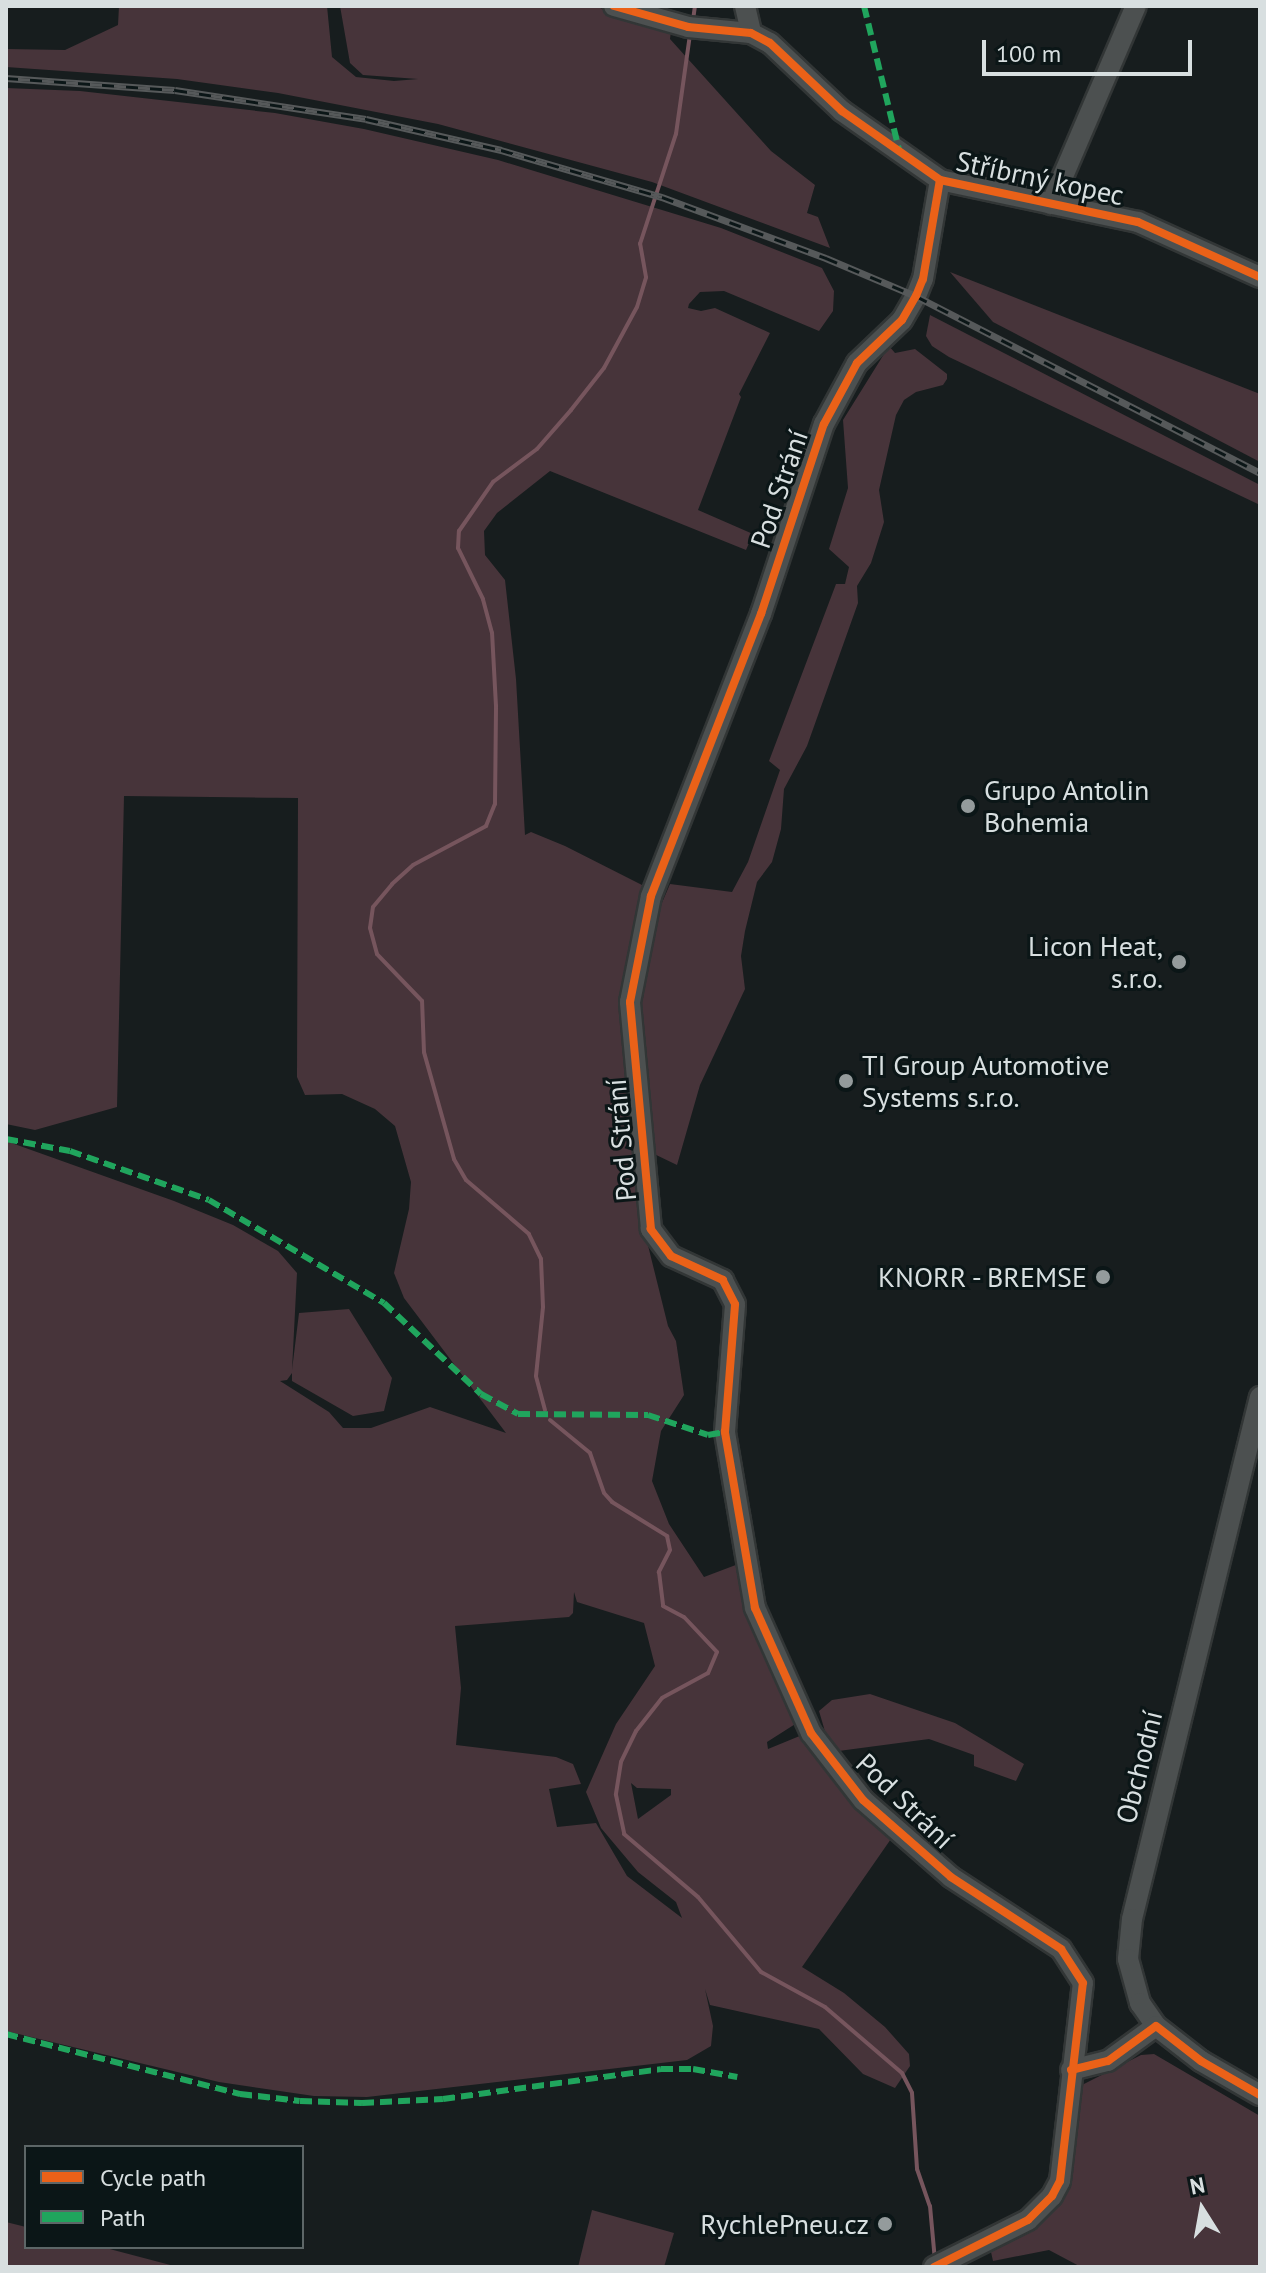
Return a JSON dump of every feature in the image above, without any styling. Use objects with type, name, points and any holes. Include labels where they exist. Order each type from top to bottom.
[{"type":"street","points":[[614,6],[688,27],[751,33],[745,6]]},
{"type":"street","points":[[1051,204],[1136,6]]},
{"type":"street","name":"Stříbrný kopec","points":[[751,33],[770,43],[842,111],[940,180],[1138,222],[1257,269]]},
{"type":"street","name":"Pod Strání","points":[[940,180],[923,279],[916,296],[902,320],[857,363],[824,424],[761,614],[651,896],[630,1002],[651,1229],[671,1256],[723,1280],[735,1304],[725,1432],[755,1608],[811,1733],[863,1800],[951,1877],[1061,1949],[1083,1983],[1071,2070]]},
{"type":"street","name":"Obchodní","points":[[1260,1397],[1128,1943],[1131,1975],[1140,2003],[1156,2026],[1201,2061],[1260,2095]]},
{"type":"street","points":[[937,2265],[1028,2220],[1052,2196],[1060,2181],[1071,2070],[1108,2061],[1156,2026]]},
{"type":"shaded area","points":[[119,6],[327,6],[332,57],[356,77],[394,81],[418,79],[363,75],[350,63],[340,6],[594,6],[671,31],[670,39],[771,151],[815,185],[807,213],[818,217],[830,248],[652,182],[438,124],[278,93],[177,79],[6,67],[6,49],[65,50],[118,25]]},
{"type":"shaded area","points":[[6,88],[80,91],[275,113],[364,129],[498,160],[721,228],[822,268],[834,291],[833,311],[819,331],[724,291],[700,292],[689,304],[688,308],[701,311],[715,308],[770,333],[739,394],[741,397],[698,510],[753,534],[746,550],[550,471],[497,513],[484,531],[485,555],[505,580],[516,679],[525,835],[531,832],[565,846],[642,885],[631,1094],[636,1197],[668,1326],[676,1341],[684,1395],[661,1431],[652,1481],[669,1524],[704,1577],[741,1563],[800,1721],[767,1742],[768,1749],[807,1733],[893,1836],[802,1967],[844,1993],[885,2027],[909,2054],[910,2066],[895,2088],[863,2074],[819,2029],[710,2005],[705,1989],[713,2026],[711,2046],[687,2060],[367,2097],[314,2096],[219,2082],[6,2031],[6,1141],[174,1201],[233,1225],[278,1251],[297,1273],[292,1370],[299,1313],[349,1309],[392,1378],[384,1411],[353,1416],[292,1381],[292,1373],[287,1380],[280,1381],[329,1412],[343,1428],[371,1428],[430,1407],[506,1433],[404,1298],[394,1273],[409,1209],[411,1182],[395,1126],[375,1109],[342,1094],[305,1095],[297,1077],[298,798],[124,796],[117,1107],[35,1130],[6,1124]],"holes":[[[574,1592],[577,1602],[644,1623],[655,1666],[616,1724],[586,1792],[601,1828],[638,1872],[676,1902],[682,1918],[627,1876],[596,1823],[557,1827],[549,1789],[581,1784],[573,1764],[556,1757],[456,1745],[461,1688],[455,1626],[569,1617],[573,1613]],[[631,1783],[637,1788],[671,1789],[671,1795],[638,1819]]]},
{"type":"shaded area","points":[[950,272],[1260,394],[1260,462],[993,322]]},
{"type":"shaded area","points":[[930,315],[1260,485],[1260,505],[949,357],[932,346],[926,336]]},
{"type":"shaded area","points":[[889,346],[895,353],[915,349],[947,374],[947,379],[943,385],[916,392],[904,400],[896,415],[879,490],[884,522],[871,563],[857,586],[858,603],[807,746],[784,789],[781,829],[772,862],[757,882],[745,931],[741,956],[745,989],[700,1085],[677,1165],[650,1152],[638,1008],[652,926],[670,884],[732,892],[748,862],[780,770],[769,761],[836,584],[845,584],[849,567],[829,549],[848,488],[843,420]]},
{"type":"shaded area","points":[[870,1694],[955,1723],[1024,1764],[1016,1781],[974,1766],[974,1755],[929,1739],[831,1752],[819,1711],[832,1700]]},
{"type":"shaded area","points":[[1154,2054],[1260,2116],[1260,2267],[1081,2267],[1049,2250],[993,2261],[991,2252],[1029,2233],[1062,2199],[1072,2172],[1071,2128],[1080,2086],[1141,2055]]},
{"type":"shaded area","points":[[592,2210],[674,2233],[664,2267],[578,2267]]},
{"type":"shaded area","points":[[6,2222],[24,2226],[24,2249],[110,2249],[178,2267],[6,2267]]},
{"type":"waterway","points":[[693,20],[695,6]]},
{"type":"waterway","points":[[545,1410],[536,1376],[543,1307],[541,1259],[529,1234],[466,1180],[454,1159],[424,1052],[422,1001],[377,954],[370,928],[373,907],[392,884],[413,865],[486,826],[495,804],[496,706],[492,633],[483,599],[458,548],[459,531],[493,482],[537,449],[571,410],[604,368],[637,307],[646,277],[640,244],[676,134],[690,34]]},
{"type":"waterway","points":[[550,1420],[590,1453],[604,1493],[612,1502],[667,1536],[670,1550],[659,1572],[663,1606],[684,1617],[717,1652],[708,1673],[662,1698],[636,1731],[621,1762],[616,1795],[624,1834],[698,1897],[761,1972],[825,2007],[902,2073],[912,2093],[917,2169],[930,2206],[935,2261]]},
{"type":"railway","points":[[6,78],[175,90],[366,119],[501,150],[662,197],[826,258],[916,296],[1260,473]]},
{"type":"marked path","points":[[864,6],[900,154]]},
{"type":"marked path","points":[[6,1139],[70,1151],[209,1200],[384,1303],[481,1394],[518,1414],[648,1415],[708,1435],[725,1432]]},
{"type":"marked path","points":[[6,2034],[240,2094],[300,2101],[362,2103],[443,2099],[661,2069],[693,2069],[737,2077]]},
{"type":"cycle path","points":[[614,6],[688,27],[751,33],[770,43],[842,111],[940,180],[1138,222],[1260,277]]},
{"type":"cycle path","points":[[934,2267],[1028,2220],[1052,2196],[1060,2181],[1083,1983],[1061,1949],[951,1877],[863,1800],[811,1733],[755,1608],[725,1432],[735,1304],[723,1280],[671,1256],[651,1229],[630,1002],[651,896],[761,614],[824,424],[857,363],[902,320],[916,296],[923,279],[940,180]]},
{"type":"cycle path","points":[[1071,2070],[1108,2061],[1156,2026],[1201,2061],[1260,2095]]},
{"type":"place","name":"Grupo Antolin Bohemia","points":[[968,806]]},
{"type":"place","name":"Licon Heat, s.r.o.","points":[[1179,962]]},
{"type":"place","name":"TI Group Automotive Systems s.r.o.","points":[[846,1081]]},
{"type":"place","name":"KNORR - BREMSE","points":[[1103,1277]]},
{"type":"place","name":"RychlePneu.cz","points":[[885,2224]]}]
